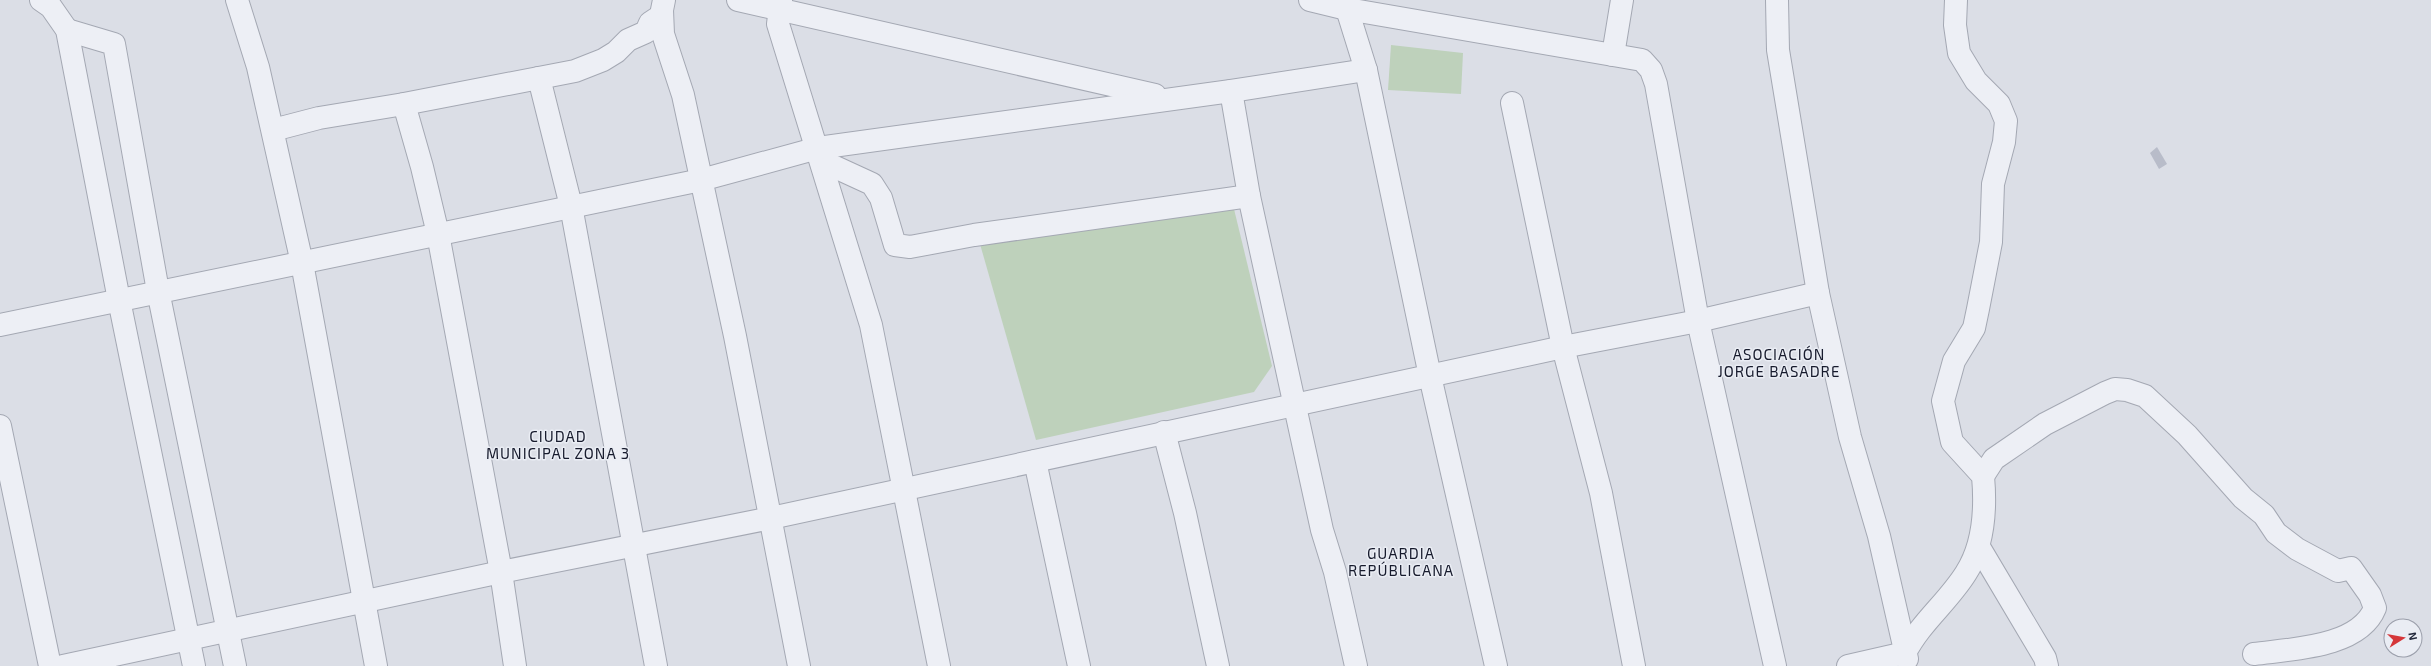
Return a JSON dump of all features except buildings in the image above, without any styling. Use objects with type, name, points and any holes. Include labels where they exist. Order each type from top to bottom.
[{"type":"street","points":[[41,0],[51,7],[67,30],[119,300],[194,666]]},
{"type":"street","points":[[237,0],[258,67],[302,263],[336,456],[366,603],[376,666]]},
{"type":"street","points":[[738,0],[779,5],[1170,98]]},
{"type":"street","points":[[1310,0],[1642,60],[1650,70],[1656,84],[1698,321],[1775,666]]},
{"type":"street","points":[[1613,55],[1622,0]]},
{"type":"street","points":[[1777,0],[1778,50],[1818,293],[1850,437],[1879,536],[1907,660]]},
{"type":"street","points":[[1956,0],[1955,25],[1959,53],[1976,81],[1999,104],[2006,121],[2004,142],[1993,184],[1991,242],[1974,328],[1954,361],[1943,400],[1952,442],[1983,476]]},
{"type":"street","points":[[779,5],[778,24],[820,155],[871,325],[905,488],[939,666]]},
{"type":"street","points":[[1340,5],[1366,70],[1430,376],[1496,666]]},
{"type":"street","points":[[273,130],[319,118],[404,104],[575,71],[603,60],[616,52],[628,40],[646,32],[650,23],[663,8]]},
{"type":"street","points":[[663,8],[664,34],[683,95],[735,336],[799,666]]},
{"type":"street","points":[[67,30],[114,44],[158,291],[235,666]]},
{"type":"street","points":[[0,325],[158,291],[302,263],[820,155],[1170,98],[1231,91],[1366,70]]},
{"type":"street","points":[[539,78],[571,206],[656,666]]},
{"type":"street","points":[[1231,91],[1248,196],[1322,530],[1335,572],[1356,666]]},
{"type":"street","points":[[1512,103],[1563,347],[1601,493],[1634,666]]},
{"type":"street","points":[[404,104],[422,167],[438,234],[501,572],[515,666]]},
{"type":"street","points":[[820,155],[872,184],[881,198],[895,245],[910,247],[974,235],[1248,196]]},
{"type":"street","points":[[63,666],[366,603],[501,572],[771,518],[1563,347],[1698,321],[1818,293]]},
{"type":"street","points":[[1907,660],[1914,635],[1966,574],[1979,547],[1984,504],[1983,476],[1994,459],[2078,406],[2115,389],[2127,390],[2145,396],[2187,435],[2243,498],[2264,515],[2276,533],[2298,549],[2331,568],[2338,571],[2351,568],[2370,595],[2375,608],[2371,618],[2346,634],[2311,647],[2254,654]]},
{"type":"street","points":[[0,426],[50,666]]},
{"type":"street","points":[[1164,432],[1190,535],[1218,666]]},
{"type":"street","points":[[1035,461],[1079,666]]},
{"type":"street","points":[[1979,547],[2045,658],[2047,666]]},
{"type":"street","points":[[1848,666],[1907,660]]},
{"type":"green space","points":[[1391,45],[1463,53],[1461,94],[1388,90]]},
{"type":"green space","points":[[1234,209],[1272,366],[1254,392],[1036,440],[980,244]]},
{"type":"district","name":"ASOCIACIÓN JORGE BASADRE","points":[[1779,364]]},
{"type":"district","name":"CIUDAD MUNICIPAL ZONA 3","points":[[558,446]]},
{"type":"district","name":"GUARDIA REPÚBLICANA","points":[[1401,562]]}]
